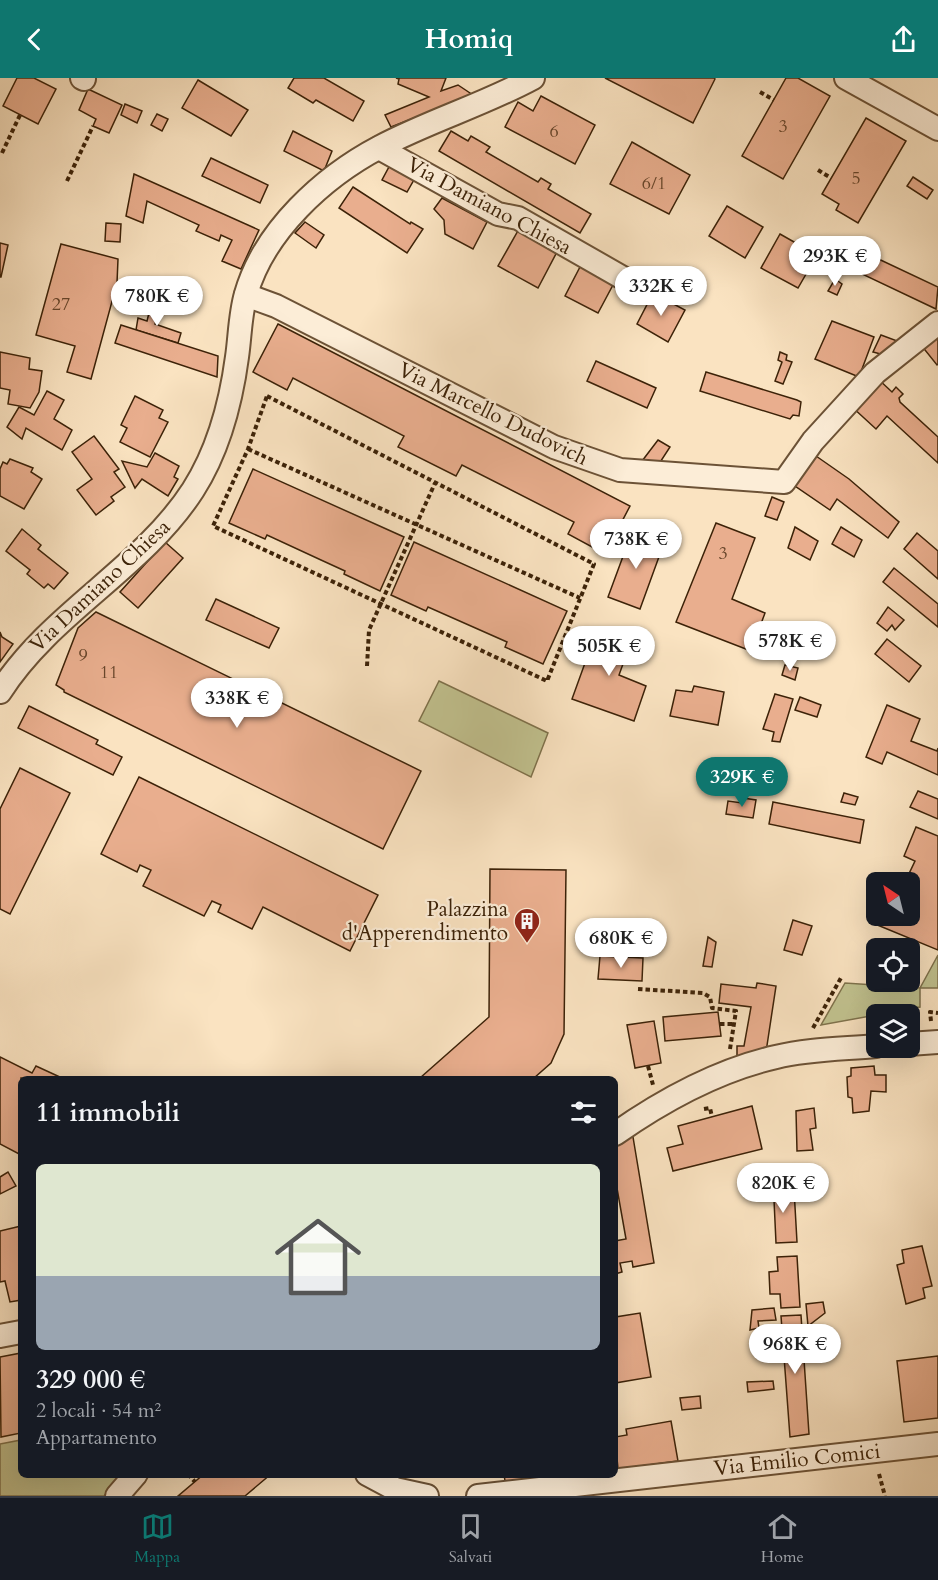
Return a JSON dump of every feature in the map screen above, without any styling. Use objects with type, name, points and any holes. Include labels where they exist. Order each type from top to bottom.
[{"type":"street","name":"Via Damiano Chiesa","points":[[0,692],[17,665],[46,634],[134,559],[177,513],[195,487],[217,438],[230,399],[246,295],[261,258],[291,215],[347,169],[379,148],[489,101],[533,78]]},
{"type":"street","points":[[846,78],[938,129]]},
{"type":"street","name":"Via Damiano Chiesa","points":[[379,148],[498,213],[518,218],[630,282]]},
{"type":"street","name":"Via Marcello Dudovich","points":[[246,295],[276,306],[554,447],[590,461],[620,470],[784,482],[813,441],[875,373],[938,323]]},
{"type":"street","points":[[920,1043],[938,1042]]},
{"type":"street","points":[[618,1132],[657,1106],[729,1072],[775,1057],[800,1052],[866,1047]]},
{"type":"street","points":[[0,1336],[18,1333]]},
{"type":"street","name":"Via Emilio Comici","points":[[478,1496],[938,1444]]},
{"type":"street","points":[[117,1496],[133,1478]]},
{"type":"street","points":[[374,1478],[395,1489],[427,1496]]},
{"type":"path","points":[[760,92],[774,99]]},
{"type":"path","points":[[2,153],[20,115]]},
{"type":"path","points":[[67,181],[93,126]]},
{"type":"path","points":[[818,170],[831,178]]},
{"type":"path","points":[[267,396],[594,564],[547,681],[213,526],[248,449],[267,396]]},
{"type":"path","points":[[248,449],[580,598]]},
{"type":"path","points":[[367,666],[369,630],[435,482]]},
{"type":"path","points":[[800,1052],[842,976]]},
{"type":"path","points":[[638,989],[708,994],[712,1000],[712,1008],[736,1011],[730,1045]]},
{"type":"path","points":[[720,1024],[735,1024]]},
{"type":"path","points":[[878,1475],[885,1496]]},
{"type":"path","points":[[192,1478],[195,1482]]},
{"type":"green space","points":[[439,681],[548,733],[531,777],[419,721]]},
{"type":"green space","points":[[938,955],[938,988],[920,988]]},
{"type":"green space","points":[[845,983],[866,984],[866,992],[920,992],[920,1004],[866,1004],[866,1017],[821,1025]]},
{"type":"green space","points":[[18,1441],[18,1478],[119,1478],[104,1496],[0,1496],[0,1444]]},
{"type":"building","points":[[17,78],[34,78],[56,89],[38,124],[3,106]]},
{"type":"building","points":[[294,78],[324,78],[364,101],[353,121],[316,100],[313,103],[288,88]]},
{"type":"building","points":[[396,78],[446,78],[441,91],[458,85],[473,95],[391,127],[385,115],[429,97],[398,84],[399,79]]},
{"type":"building","points":[[605,78],[714,78],[715,79],[693,123]]},
{"type":"building","points":[[786,78],[798,78],[830,96],[783,179],[742,156]]},
{"type":"building","points":[[198,80],[248,110],[231,136],[182,108]]},
{"type":"building","points":[[88,89],[122,105],[109,133],[93,126],[96,119],[79,110]]},
{"type":"building","points":[[541,96],[595,125],[575,164],[505,127],[518,102],[533,111]]},
{"type":"building","points":[[125,104],[142,111],[137,123],[121,115]]},
{"type":"building","points":[[157,114],[168,119],[162,131],[151,125]]},
{"type":"building","points":[[866,118],[906,141],[858,223],[836,210],[839,204],[822,194]]},
{"type":"building","points":[[293,131],[332,151],[324,171],[284,151]]},
{"type":"building","points":[[451,131],[468,141],[471,136],[490,147],[486,152],[538,182],[541,178],[551,184],[548,189],[591,214],[580,233],[439,151]]},
{"type":"building","points":[[632,142],[690,175],[669,214],[610,184]]},
{"type":"building","points":[[211,158],[268,185],[260,203],[202,176]]},
{"type":"building","points":[[390,165],[415,178],[407,192],[382,180]]},
{"type":"building","points":[[134,174],[259,230],[241,269],[222,261],[232,240],[221,235],[219,241],[196,231],[199,225],[147,201],[143,223],[126,216]]},
{"type":"building","points":[[913,177],[933,190],[927,199],[907,186]]},
{"type":"building","points":[[353,187],[410,224],[411,222],[423,229],[407,253],[339,208]]},
{"type":"building","points":[[442,198],[487,222],[473,249],[445,234],[444,220],[434,209]]},
{"type":"building","points":[[727,206],[763,227],[745,258],[709,236]]},
{"type":"building","points":[[305,222],[324,235],[316,248],[295,233]]},
{"type":"building","points":[[106,223],[121,224],[120,242],[105,241]]},
{"type":"building","points":[[519,229],[558,250],[538,288],[498,266]]},
{"type":"building","points":[[780,234],[817,255],[798,288],[761,268]]},
{"type":"building","points":[[0,243],[8,245],[1,277],[0,277]]},
{"type":"building","points":[[61,244],[118,259],[117,283],[91,379],[67,372],[75,346],[36,335]]},
{"type":"building","points":[[847,254],[868,258],[862,273],[843,264]]},
{"type":"building","points":[[870,255],[938,287],[936,309],[862,274]]},
{"type":"building","points":[[581,265],[614,283],[598,313],[565,296]]},
{"type":"building","points":[[835,279],[842,284],[837,295],[828,291]]},
{"type":"building","points":[[181,280],[190,283],[185,299],[176,296]]},
{"type":"building","points":[[653,293],[685,310],[668,342],[637,324]]},
{"type":"building","points":[[151,305],[160,308],[155,324],[181,333],[178,343],[136,330],[138,318],[147,321]]},
{"type":"building","points":[[832,321],[874,337],[859,377],[815,359]]},
{"type":"building","points":[[278,324],[630,506],[605,554],[568,534],[574,522],[462,465],[456,476],[398,447],[404,436],[293,378],[287,390],[253,372]]},
{"type":"building","points":[[121,325],[218,356],[217,377],[115,343]]},
{"type":"building","points":[[881,335],[900,342],[888,356],[873,352]]},
{"type":"building","points":[[938,335],[938,364],[937,365],[921,345]]},
{"type":"building","points":[[0,352],[30,358],[29,369],[42,371],[39,392],[30,408],[8,404],[10,390],[0,388]]},
{"type":"building","points":[[780,352],[787,355],[786,360],[792,362],[783,384],[775,381],[782,362],[778,360]]},
{"type":"building","points":[[596,361],[656,388],[647,408],[587,381]]},
{"type":"building","points":[[706,372],[797,400],[801,402],[799,416],[793,415],[790,419],[700,391]]},
{"type":"building","points":[[877,378],[892,392],[896,387],[903,394],[899,398],[900,402],[938,437],[938,463],[887,416],[876,429],[851,406]]},
{"type":"building","points":[[47,391],[64,400],[54,419],[72,430],[62,450],[26,428],[22,439],[7,427],[19,407],[34,415]]},
{"type":"building","points":[[135,396],[163,410],[159,418],[168,422],[150,457],[120,442],[127,428],[121,425]]},
{"type":"building","points":[[94,436],[119,469],[114,472],[125,487],[111,497],[114,501],[96,515],[77,490],[92,479],[72,452]]},
{"type":"building","points":[[658,440],[670,447],[657,467],[639,465]]},
{"type":"building","points":[[155,453],[179,466],[174,477],[178,479],[168,496],[142,479],[135,488],[122,461],[147,467]]},
{"type":"building","points":[[816,456],[849,479],[899,522],[888,538],[837,499],[830,510],[795,486]]},
{"type":"building","points":[[10,459],[33,468],[31,472],[42,479],[24,509],[0,496],[0,469],[3,462],[7,464]]},
{"type":"building","points":[[253,469],[404,537],[380,591],[344,574],[345,571],[267,535],[265,539],[229,523]]},
{"type":"building","points":[[772,497],[784,502],[777,520],[765,516]]},
{"type":"building","points":[[716,523],[755,538],[732,599],[765,613],[751,651],[676,622]]},
{"type":"building","points":[[795,527],[818,541],[810,560],[788,548]]},
{"type":"building","points":[[841,527],[862,540],[854,557],[832,544]]},
{"type":"building","points":[[22,529],[41,545],[38,549],[68,573],[54,589],[48,584],[44,588],[27,574],[30,570],[6,551]]},
{"type":"building","points":[[632,532],[664,543],[640,609],[608,597]]},
{"type":"building","points":[[917,533],[938,551],[938,579],[904,549]]},
{"type":"building","points":[[165,542],[183,558],[138,608],[120,592]]},
{"type":"building","points":[[414,542],[567,611],[543,664],[505,647],[507,642],[428,607],[426,611],[391,595]]},
{"type":"building","points":[[894,568],[938,604],[938,627],[883,582]]},
{"type":"building","points":[[216,599],[279,628],[269,648],[206,620]]},
{"type":"building","points":[[888,607],[904,620],[895,630],[892,625],[887,631],[877,623]]},
{"type":"building","points":[[96,612],[421,771],[383,849],[64,692],[56,685],[78,628]]},
{"type":"building","points":[[598,627],[632,639],[619,675],[646,686],[634,721],[572,699]]},
{"type":"building","points":[[0,632],[2,637],[13,644],[0,662]]},
{"type":"building","points":[[887,639],[921,666],[909,682],[875,654]]},
{"type":"building","points":[[785,665],[798,668],[795,680],[782,675]]},
{"type":"building","points":[[694,686],[724,692],[718,725],[670,716],[676,690],[692,692]]},
{"type":"building","points":[[775,694],[793,699],[780,742],[772,741],[774,732],[763,729]]},
{"type":"building","points":[[800,697],[821,705],[817,717],[795,710]]},
{"type":"building","points":[[887,705],[920,719],[911,741],[937,751],[938,748],[938,775],[887,752],[882,764],[866,757]]},
{"type":"building","points":[[29,706],[98,740],[96,744],[122,757],[113,775],[18,728]]},
{"type":"building","points":[[20,768],[70,793],[10,914],[0,909],[0,809]]},
{"type":"building","points":[[139,777],[378,895],[350,951],[263,907],[252,929],[218,912],[221,905],[212,901],[204,916],[143,886],[151,870],[140,865],[137,872],[101,854]]},
{"type":"building","points":[[918,791],[938,799],[938,819],[910,807]]},
{"type":"building","points":[[844,793],[858,797],[855,805],[841,802]]},
{"type":"building","points":[[743,798],[756,800],[753,818],[726,814],[728,801],[742,803]]},
{"type":"building","points":[[773,802],[864,820],[860,843],[769,824]]},
{"type":"building","points":[[916,827],[938,836],[938,950],[920,943],[920,938],[909,938],[880,926],[920,926],[920,872],[910,872],[915,861],[904,856]]},
{"type":"building","name":"Palazzina d'Apperendimento","points":[[490,869],[566,870],[564,1034],[551,1063],[536,1076],[422,1076],[489,1017]]},
{"type":"building","points":[[793,920],[812,926],[802,955],[784,950]]},
{"type":"building","points":[[708,937],[716,942],[712,967],[703,966]]},
{"type":"building","points":[[600,956],[643,958],[642,981],[598,979]]},
{"type":"building","points":[[757,983],[776,986],[766,1052],[737,1060],[737,1046],[744,1046],[751,1007],[719,1003],[721,984],[756,988]]},
{"type":"building","points":[[718,1012],[721,1036],[665,1041],[663,1017]]},
{"type":"building","points":[[654,1021],[661,1063],[635,1068],[627,1025]]},
{"type":"building","points":[[0,1057],[32,1073],[36,1066],[58,1076],[18,1076],[18,1153],[0,1144]]},
{"type":"building","points":[[874,1066],[875,1075],[886,1075],[886,1092],[871,1091],[869,1111],[853,1113],[852,1098],[848,1097],[847,1077],[851,1076],[851,1068]]},
{"type":"building","points":[[752,1106],[762,1149],[673,1171],[667,1148],[683,1144],[678,1126]]},
{"type":"building","points":[[814,1108],[816,1128],[810,1129],[813,1150],[797,1151],[796,1111]]},
{"type":"building","points":[[632,1131],[654,1263],[633,1267],[632,1261],[620,1263],[622,1272],[618,1273],[618,1240],[626,1239],[618,1194],[618,1143]]},
{"type":"building","points":[[8,1172],[16,1186],[0,1194],[0,1177]]},
{"type":"building","points":[[774,1187],[774,1191],[794,1189],[797,1242],[776,1243],[774,1200],[763,1201],[762,1188]]},
{"type":"building","points":[[18,1227],[18,1301],[10,1302],[5,1281],[0,1282],[0,1231]]},
{"type":"building","points":[[922,1246],[932,1286],[923,1288],[925,1298],[906,1304],[897,1265],[904,1263],[902,1250]]},
{"type":"building","points":[[797,1256],[800,1307],[781,1308],[780,1294],[770,1294],[769,1272],[778,1271],[777,1257]]},
{"type":"building","points":[[823,1302],[825,1313],[808,1326],[806,1304]]},
{"type":"building","points":[[774,1308],[776,1320],[758,1321],[759,1328],[750,1330],[752,1310]]},
{"type":"building","points":[[640,1313],[651,1377],[618,1382],[618,1317]]},
{"type":"building","points":[[801,1315],[809,1434],[790,1437],[781,1316]]},
{"type":"building","points":[[769,1331],[770,1342],[774,1342],[774,1352],[758,1353],[756,1332]]},
{"type":"building","points":[[18,1354],[18,1434],[1,1437],[0,1357]]},
{"type":"building","points":[[938,1356],[938,1418],[904,1422],[897,1361]]},
{"type":"building","points":[[773,1381],[774,1389],[748,1392],[747,1382]]},
{"type":"building","points":[[700,1396],[701,1408],[682,1410],[680,1398]]},
{"type":"building","points":[[671,1421],[678,1461],[618,1469],[618,1436],[627,1435],[626,1429]]},
{"type":"building","points":[[199,1478],[266,1478],[245,1496],[178,1496]]},
{"type":"building","points":[[505,1478],[565,1478],[506,1488]]},
{"type":"place","name":"Palazzina d'Apperendimento","points":[[527,944]]}]
